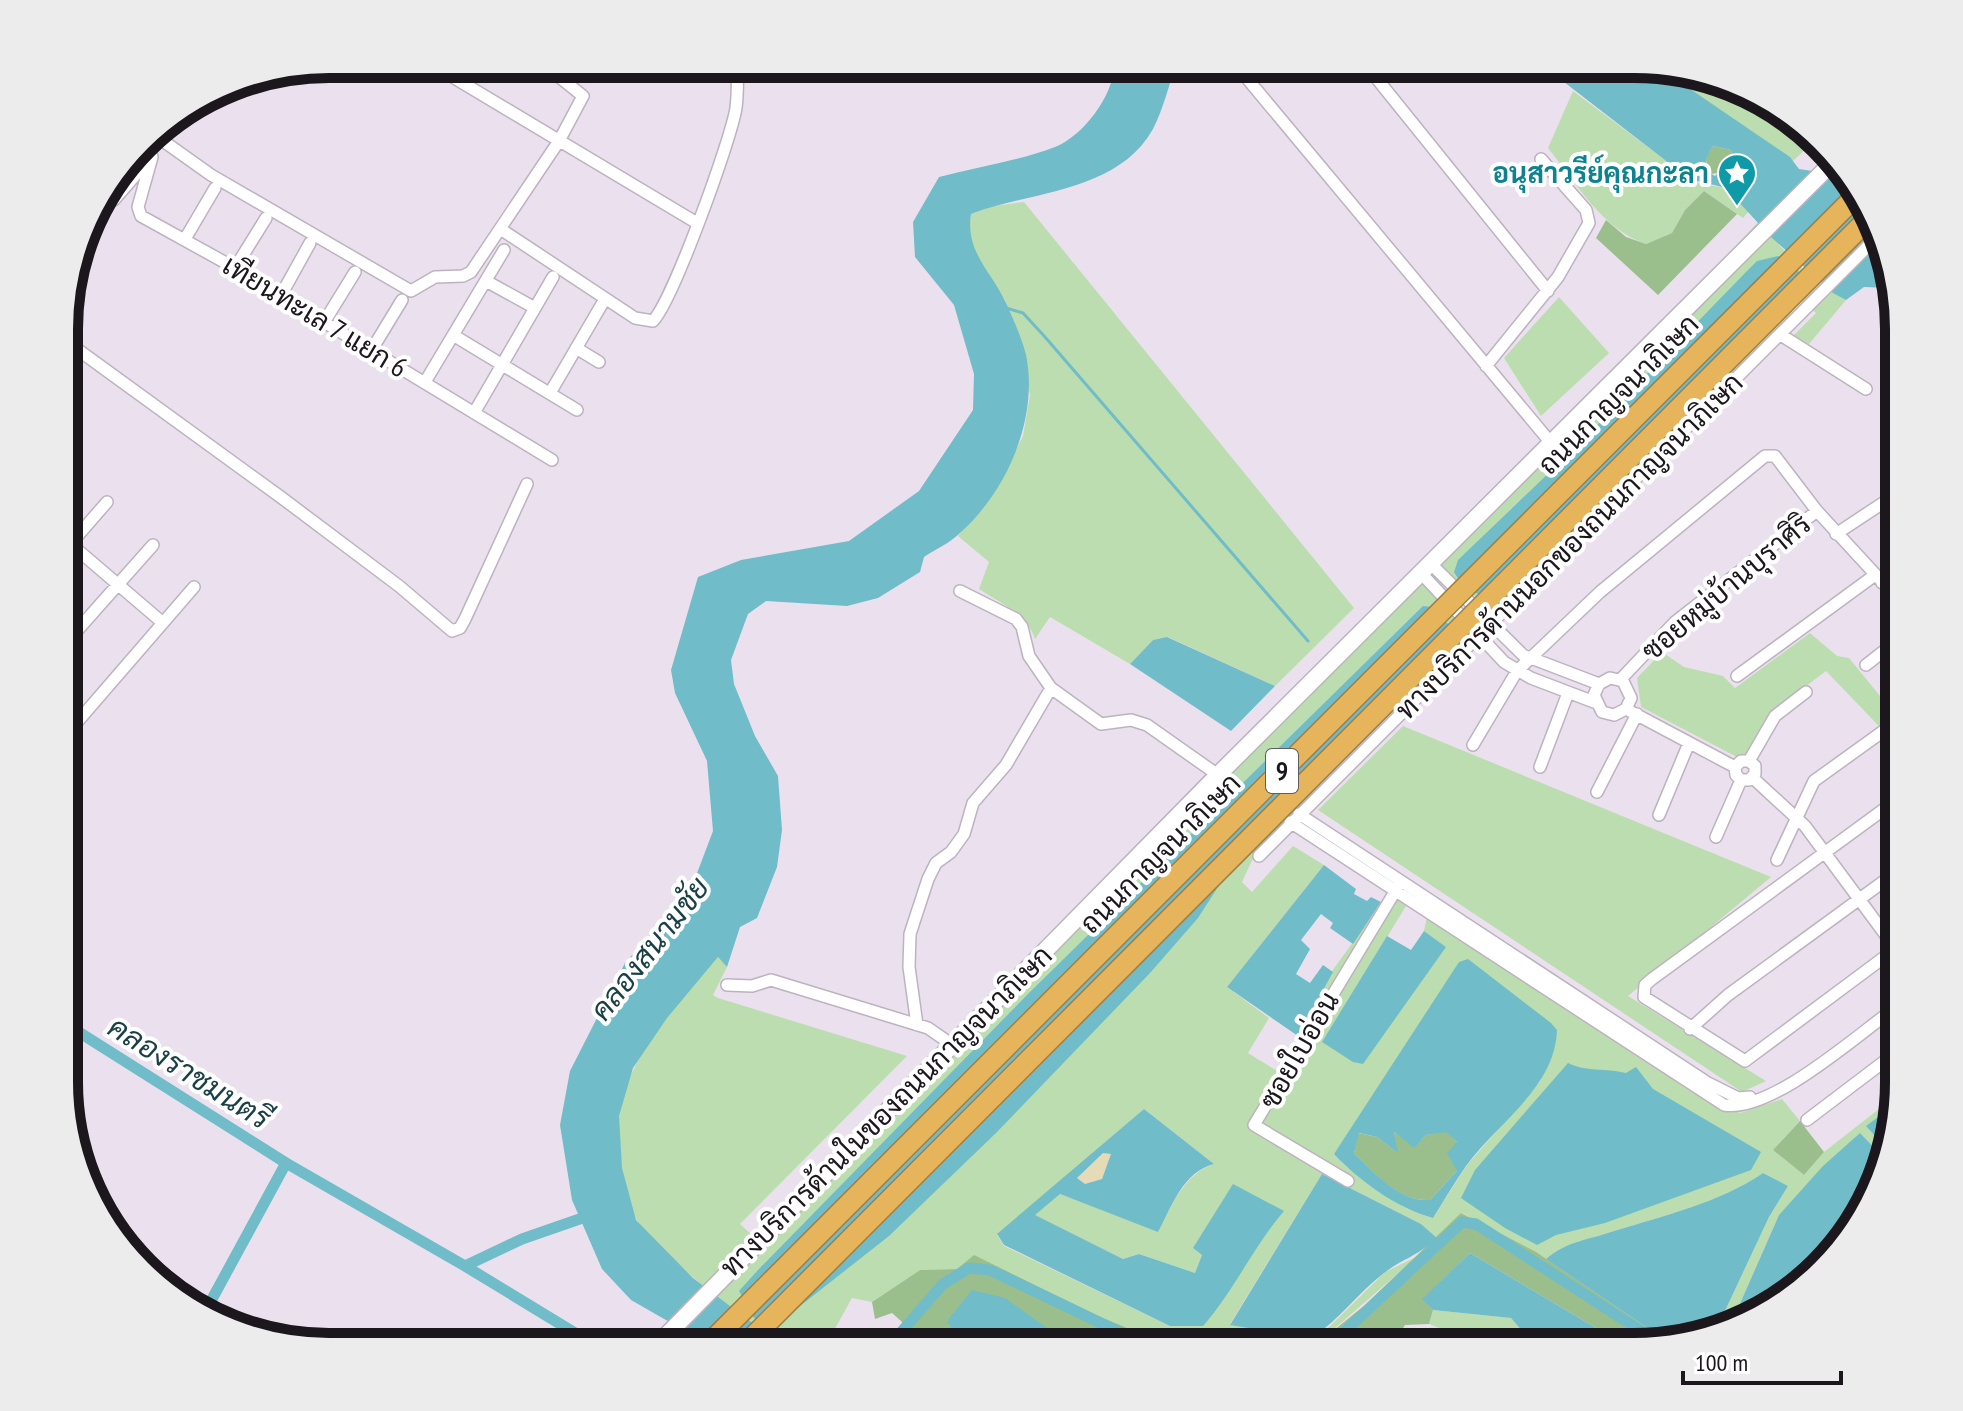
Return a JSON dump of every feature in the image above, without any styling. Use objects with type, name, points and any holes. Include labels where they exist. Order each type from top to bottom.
[{"type":"highway","name":"ถนนกาญจนาภิเษก","points":[[721,1332],[1850,202]]},
{"type":"highway","name":"ถนนกาญจนาภิเษก","points":[[758,1332],[1862,225]]},
{"type":"main road","name":"ทางบริการด้านในของถนนกาญจนาภิเษก","points":[[669,1332],[1218,775],[1827,168]]},
{"type":"street","points":[[456,79],[697,223]]},
{"type":"street","points":[[163,141],[211,175],[408,291],[421,287],[435,277],[466,275],[502,230],[559,141],[583,96],[565,79]]},
{"type":"street","points":[[502,230],[635,318],[647,321],[656,318],[697,223],[736,109],[737,79]]},
{"type":"street","points":[[1247,79],[1551,443]]},
{"type":"street","points":[[1379,79],[1548,291]]},
{"type":"street","points":[[114,200],[152,157],[149,155]]},
{"type":"street","name":"เทียนทะเล 7 แยก 6","points":[[152,157],[138,212],[552,460]]},
{"type":"street","points":[[1486,366],[1548,291],[1589,223],[1586,210],[1541,159]]},
{"type":"street","points":[[185,239],[215,188]]},
{"type":"street","points":[[235,268],[266,218]]},
{"type":"street","points":[[280,297],[310,243]]},
{"type":"street","name":"ทางบริการด้านนอกของถนนกาญจนาภิเษก","points":[[1259,856],[1870,244]]},
{"type":"street","points":[[425,382],[504,250]]},
{"type":"street","points":[[323,324],[355,272]]},
{"type":"street","points":[[474,413],[553,277]]},
{"type":"street","points":[[486,281],[535,308]]},
{"type":"street","points":[[371,351],[402,300]]},
{"type":"street","points":[[550,393],[602,304]]},
{"type":"street","points":[[453,335],[577,410]]},
{"type":"street","points":[[1781,335],[1866,389]]},
{"type":"street","points":[[576,348],[599,362]]},
{"type":"street","points":[[78,350],[399,586],[452,631],[460,628],[465,619],[527,484]]},
{"type":"street","points":[[1473,745],[1517,671],[1600,592],[1765,456],[1775,456],[1817,511]]},
{"type":"street","points":[[78,533],[107,502]]},
{"type":"street","points":[[1836,534],[1884,502]]},
{"type":"street","name":"ซอยหมู่บ้านบุราศิริ","points":[[1620,680],[1675,622],[1786,531],[1817,511],[1884,585]]},
{"type":"street","points":[[78,629],[153,545]]},
{"type":"street","points":[[78,552],[163,623]]},
{"type":"street","points":[[1425,568],[1531,660],[1599,684],[1594,702]]},
{"type":"street","points":[[1425,568],[1504,662],[1517,671],[1594,702],[1608,714],[1632,712],[1735,767]]},
{"type":"street","points":[[1737,676],[1884,576]]},
{"type":"street","points":[[78,713],[194,587]]},
{"type":"street","points":[[960,591],[1016,619],[1022,627],[1029,656],[1051,688],[1101,724],[1131,720],[1147,725],[1218,775]]},
{"type":"street","points":[[1866,665],[1884,651]]},
{"type":"street","name":"ซอยหมู่บ้านบุราศิริ","points":[[1599,684],[1610,678],[1620,680],[1630,691],[1632,712]]},
{"type":"street","points":[[917,1025],[909,967],[910,934],[928,879],[936,863],[951,852],[964,834],[973,803],[1006,765],[1051,688]]},
{"type":"street","points":[[1749,761],[1775,716],[1806,692]]},
{"type":"street","points":[[1540,767],[1568,693]]},
{"type":"street","points":[[1597,792],[1632,712]]},
{"type":"street","points":[[1777,860],[1814,781],[1884,731]]},
{"type":"street","points":[[1659,815],[1689,743]]},
{"type":"street","points":[[1716,837],[1755,766],[1749,761],[1741,761],[1735,767]]},
{"type":"street","points":[[1735,767],[1736,775],[1747,779],[1796,817],[1884,930]]},
{"type":"street","points":[[1884,809],[1645,985],[1648,1003],[1745,1061],[1884,958]]},
{"type":"street","points":[[1294,818],[1516,963],[1715,1100],[1730,1106],[1753,1102],[1780,1089],[1884,1016]]},
{"type":"street","points":[[1690,1029],[1728,995],[1884,881]]},
{"type":"street","name":"ซอยใบอ่อน","points":[[1348,1181],[1254,1125],[1399,886]]},
{"type":"street","points":[[1516,963],[1708,1083],[1742,1099],[1789,1077],[1884,1010]]},
{"type":"street","points":[[727,985],[752,986],[771,980],[933,1030],[951,1044]]},
{"type":"street","points":[[1807,1120],[1884,1062]]},
{"type":"green space","points":[[1681,83],[1730,97],[1800,142],[1807,148],[1793,161]]},
{"type":"green space","points":[[1573,91],[1696,183],[1726,188],[1750,210],[1743,218],[1704,191],[1685,210],[1672,233],[1646,244],[1616,228],[1591,204],[1548,148]]},
{"type":"green space","points":[[1713,146],[1731,150],[1733,159],[1750,166],[1748,175],[1731,171],[1711,174],[1706,160]]},
{"type":"green space","points":[[1704,191],[1737,214],[1658,295],[1596,238],[1606,220],[1626,237],[1646,244],[1672,233],[1685,210]]},
{"type":"green space","points":[[1024,202],[1354,608],[1275,686],[1168,637],[1153,640],[1130,664],[1050,617],[1035,639],[1019,616],[979,589],[989,562],[958,536],[996,488],[1023,436],[1030,395],[1005,300],[975,252],[969,231],[971,214],[994,206]]},
{"type":"green space","points":[[1759,221],[1799,265],[1846,300],[1809,344],[1793,336],[1816,313],[1801,300],[1785,320],[1492,610],[1453,580],[1439,563],[1737,266],[1731,251]]},
{"type":"green space","points":[[1559,297],[1609,353],[1541,416],[1504,358]]},
{"type":"green space","points":[[1420,584],[1429,588],[1471,635],[1361,741],[1255,854],[1242,882],[1252,892],[1293,846],[1324,865],[1227,987],[1269,1018],[1248,1053],[1279,1072],[1327,978],[1390,891],[1406,906],[1323,1042],[1446,947],[1424,931],[1427,916],[1604,1032],[1740,1113],[1782,1099],[1800,1121],[1773,1150],[1804,1175],[1824,1152],[1883,1106],[1882,1114],[1867,1126],[1878,1139],[1875,1149],[1860,1133],[1779,1215],[1737,1310],[1722,1317],[1769,1217],[1788,1186],[1763,1173],[1710,1200],[1578,1242],[1546,1259],[1462,1213],[1437,1238],[1421,1224],[1322,1174],[1230,1324],[1282,1333],[1138,1333],[1096,1315],[957,1269],[920,1270],[872,1302],[852,1298],[833,1332],[762,1332],[702,1285],[638,1222],[625,1186],[620,1154],[619,1115],[633,1070],[644,1049],[672,1011],[718,957],[727,967],[713,995],[718,998],[907,1056],[740,1224],[752,1235],[768,1239],[971,1031]],"holes":[[[1468,960],[1557,1031],[1540,1081],[1467,1165],[1433,1218],[1380,1193],[1334,1154]],[[1144,1109],[1214,1164],[1187,1182],[1158,1231],[1060,1194],[1034,1215],[1123,1259],[1139,1254],[1195,1273],[1202,1255],[1193,1248],[1284,1211],[1170,1326],[1004,1246],[997,1235]]]},
{"type":"green space","points":[[1810,633],[1837,656],[1849,658],[1884,701],[1884,731],[1826,671],[1777,708],[1747,754],[1737,757],[1641,707],[1637,678],[1662,652],[1684,667],[1723,676],[1735,688]]},
{"type":"green space","points":[[1403,726],[1771,877],[1628,996],[1766,1081],[1742,1092],[1318,810]]},
{"type":"green space","points":[[1800,1121],[1824,1152],[1804,1175],[1773,1150]]},
{"type":"green space","points":[[1446,1131],[1458,1143],[1457,1171],[1430,1200],[1398,1192],[1354,1153],[1358,1133],[1377,1137],[1397,1152],[1394,1132],[1414,1147],[1426,1135]]},
{"type":"green space","points":[[1461,1213],[1536,1252],[1653,1332],[1604,1333],[1470,1253],[1423,1299],[1433,1310],[1429,1324],[1405,1325],[1400,1333],[1331,1333],[1365,1305]]},
{"type":"green space","points":[[974,1255],[1138,1333],[1029,1333],[1046,1327],[947,1320],[954,1332],[914,1332],[892,1313],[875,1319],[872,1302],[920,1270],[957,1269]]},
{"type":"green space","points":[[1418,1256],[1330,1333],[1320,1333],[1385,1272]]},
{"type":"green space","points":[[1433,1310],[1511,1318],[1524,1333],[1451,1333],[1429,1324]]},
{"type":"sand","points":[[1103,1152],[1111,1154],[1102,1179],[1085,1184],[1077,1178]]},
{"type":"water","name":"คลองสนามชัย","points":[[1112,79],[1171,79],[1157,122],[1137,150],[1118,166],[1095,178],[971,214],[972,240],[1017,329],[1026,355],[1029,379],[1028,403],[1016,452],[992,496],[956,537],[924,557],[920,572],[878,598],[847,606],[766,601],[748,614],[731,660],[734,684],[755,736],[778,776],[782,830],[777,867],[757,918],[740,927],[727,967],[718,957],[667,1018],[633,1068],[619,1116],[622,1168],[636,1220],[693,1278],[765,1332],[687,1332],[631,1300],[602,1269],[572,1200],[560,1125],[570,1071],[625,963],[691,889],[713,831],[707,761],[675,693],[671,670],[698,577],[741,560],[849,541],[919,491],[973,410],[974,374],[954,305],[915,257],[913,222],[939,177],[1012,160],[1066,142],[1095,113]]},
{"type":"water","points":[[1560,79],[1650,79],[1681,83],[1790,157],[1799,169],[1831,174],[1866,233],[1881,288],[1864,287],[1846,300],[1833,293],[1771,237],[1726,188],[1698,181],[1696,184]],"holes":[[[1713,146],[1731,150],[1733,159],[1750,166],[1748,174],[1722,169],[1715,176],[1706,162]]]},
{"type":"water","points":[[1778,256],[1795,266],[1811,290],[1498,598],[1467,588],[1454,572],[1458,560],[1577,446],[1757,261]]},
{"type":"water","points":[[1423,606],[1433,607],[1462,640],[1234,862],[1198,918],[1150,973],[996,1133],[889,1236],[772,1328],[754,1318],[739,1291],[758,1270],[1028,994]]},
{"type":"water","points":[[1167,637],[1275,686],[1231,731],[1130,664],[1153,640]]},
{"type":"water","points":[[1324,865],[1356,889],[1354,894],[1367,901],[1371,897],[1381,902],[1353,944],[1330,928],[1333,923],[1321,914],[1301,940],[1310,949],[1296,974],[1310,983],[1323,965],[1333,972],[1298,1036],[1227,987]]},
{"type":"water","points":[[1424,931],[1446,947],[1363,1064],[1353,1062],[1322,1042],[1387,936],[1411,950]]},
{"type":"water","points":[[1468,959],[1557,1030],[1554,1051],[1536,1087],[1466,1166],[1433,1218],[1406,1208],[1379,1192],[1334,1154],[1459,962]],"holes":[[[1394,1132],[1414,1148],[1426,1135],[1446,1132],[1457,1142],[1447,1153],[1457,1171],[1430,1200],[1398,1192],[1354,1153],[1359,1133],[1377,1137],[1398,1153]]]},
{"type":"water","points":[[1568,1063],[1581,1068],[1626,1073],[1636,1067],[1653,1089],[1761,1152],[1751,1170],[1605,1223],[1556,1235],[1537,1245],[1461,1198],[1475,1170]]},
{"type":"water","points":[[1144,1109],[1214,1164],[1203,1168],[1186,1182],[1158,1232],[1060,1194],[1035,1215],[1123,1259],[1139,1254],[1195,1273],[1202,1255],[1193,1248],[1233,1184],[1284,1211],[1203,1326],[1170,1326],[1004,1245],[997,1234]],"holes":[[[1103,1153],[1111,1154],[1102,1179],[1085,1184],[1077,1178]]]},
{"type":"water","points":[[1882,1114],[1878,1139],[1866,1126]]},
{"type":"water","points":[[1860,1133],[1875,1149],[1859,1193],[1823,1247],[1773,1291],[1737,1310],[1779,1215],[1823,1166]]},
{"type":"water","points":[[1763,1173],[1788,1186],[1769,1217],[1722,1317],[1715,1320],[1653,1332],[1546,1259],[1562,1248],[1672,1214],[1747,1183]]},
{"type":"water","points":[[1322,1174],[1421,1224],[1437,1238],[1384,1273],[1319,1333],[1279,1333],[1230,1325]]},
{"type":"water","points":[[1470,1253],[1604,1333],[1524,1333],[1511,1318],[1433,1310],[1422,1299]]},
{"type":"water","points":[[972,1290],[1005,1298],[1047,1328],[1029,1333],[954,1332],[947,1321]]},
{"type":"waterway","points":[[1006,308],[1023,313],[1045,337],[1308,641]]},
{"type":"waterway","name":"คลองราชมนตรี","points":[[79,1032],[286,1163]]},
{"type":"waterway","points":[[210,1303],[286,1163],[465,1266],[522,1239],[594,1214]]},
{"type":"waterway","points":[[1343,1333],[1462,1222],[1476,1224],[1643,1332]]},
{"type":"waterway","points":[[465,1266],[574,1332]]},
{"type":"waterway","points":[[901,1332],[943,1284],[969,1268],[990,1270],[1121,1333]]},
{"type":"place","name":"อนุสาวรีย์คุณกะลา","points":[[1737,207]]}]
